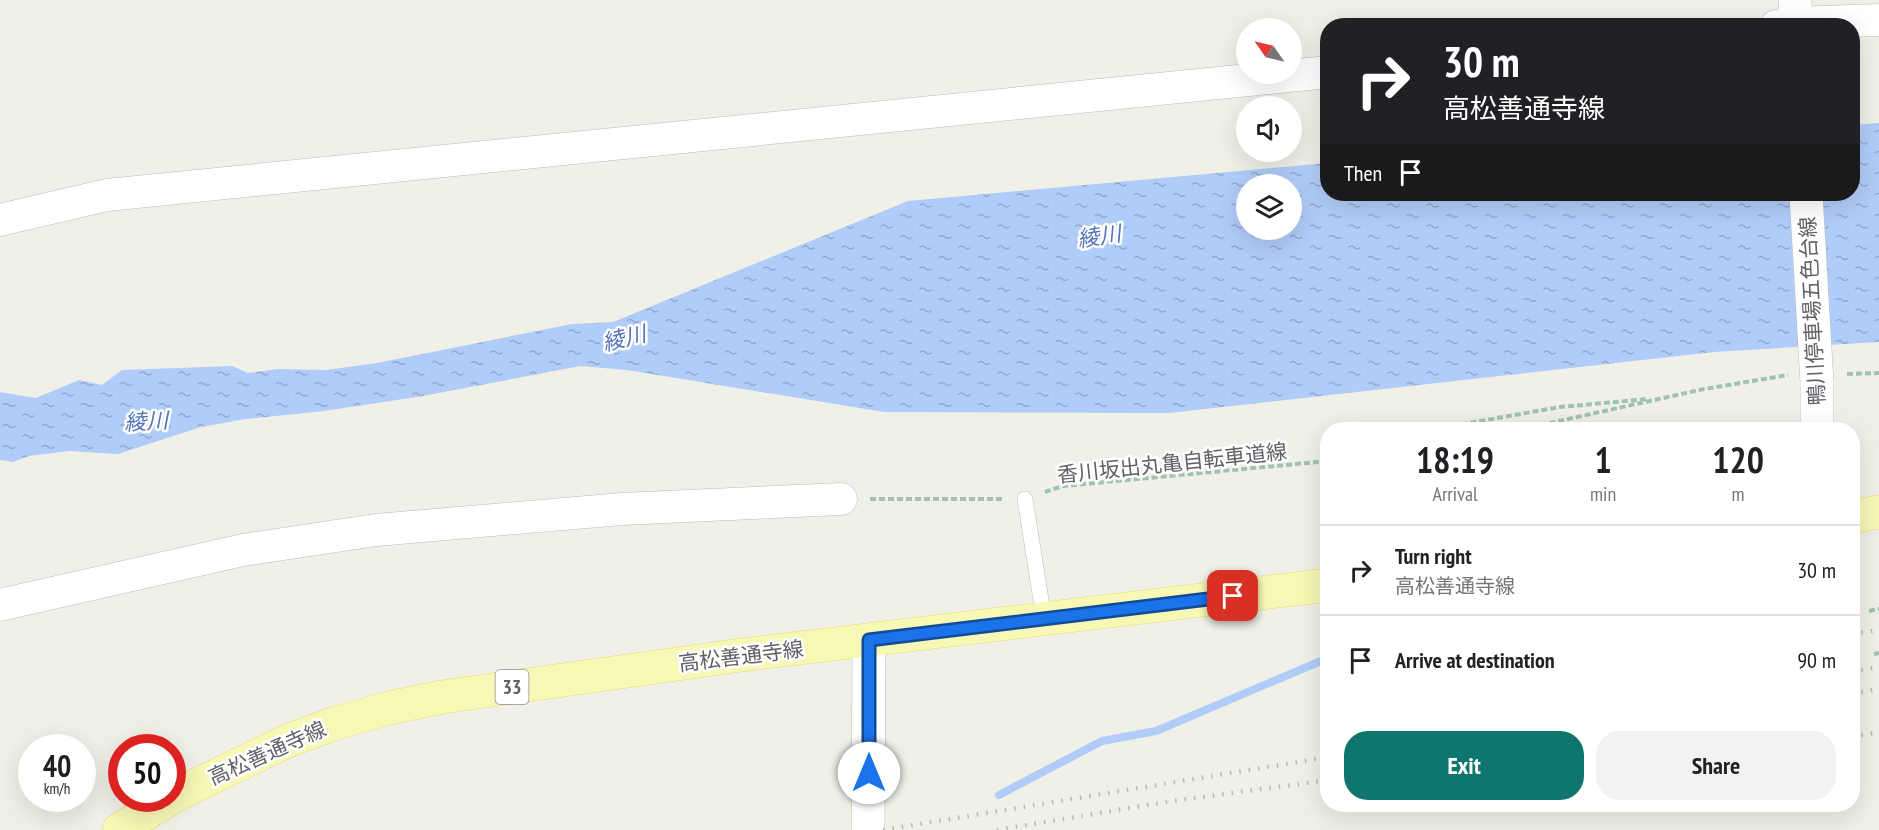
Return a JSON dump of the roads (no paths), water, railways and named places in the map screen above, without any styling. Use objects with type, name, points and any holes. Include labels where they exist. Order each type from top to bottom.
[{"type":"main road","name":"鴨川停車場五色台線","points":[[1806,201],[1818,377],[1817,422]]},
{"type":"main road","points":[[1860,516],[1879,512]]},
{"type":"main road","name":"高松善通寺線","points":[[186,791],[287,741],[336,723],[389,708],[442,697],[741,655],[1320,586]]},
{"type":"main road","points":[[868,830],[869,640]]},
{"type":"main road","name":"高松善通寺線","points":[[119,830],[149,812]]},
{"type":"street","points":[[1860,20],[1879,20]]},
{"type":"street","points":[[0,220],[107,195],[1320,73]]},
{"type":"street","points":[[0,605],[243,550],[376,530],[622,509],[841,499]]},
{"type":"lane","points":[[1025,499],[1044,619]]},
{"type":"water","name":"綾川","points":[[1879,123],[1879,342],[1714,352],[1169,413],[884,412],[627,370],[580,366],[423,396],[201,427],[118,454],[69,451],[29,456],[13,462],[0,460],[0,392],[36,398],[79,380],[102,385],[122,370],[232,366],[248,373],[278,369],[326,370],[377,363],[572,324],[613,322],[908,201],[1320,164],[1320,201],[1860,201],[1860,124]]},
{"type":"waterway","points":[[999,795],[1102,741],[1156,731],[1320,661]]},
{"type":"railway","points":[[1860,633],[1879,630]]},
{"type":"railway","points":[[1860,671],[1879,667]]},
{"type":"railway","points":[[1860,693],[1879,689]]},
{"type":"railway","points":[[1860,736],[1879,732]]},
{"type":"railway","points":[[883,830],[1320,758]]},
{"type":"railway","points":[[997,830],[1166,802],[1320,781]]}]
